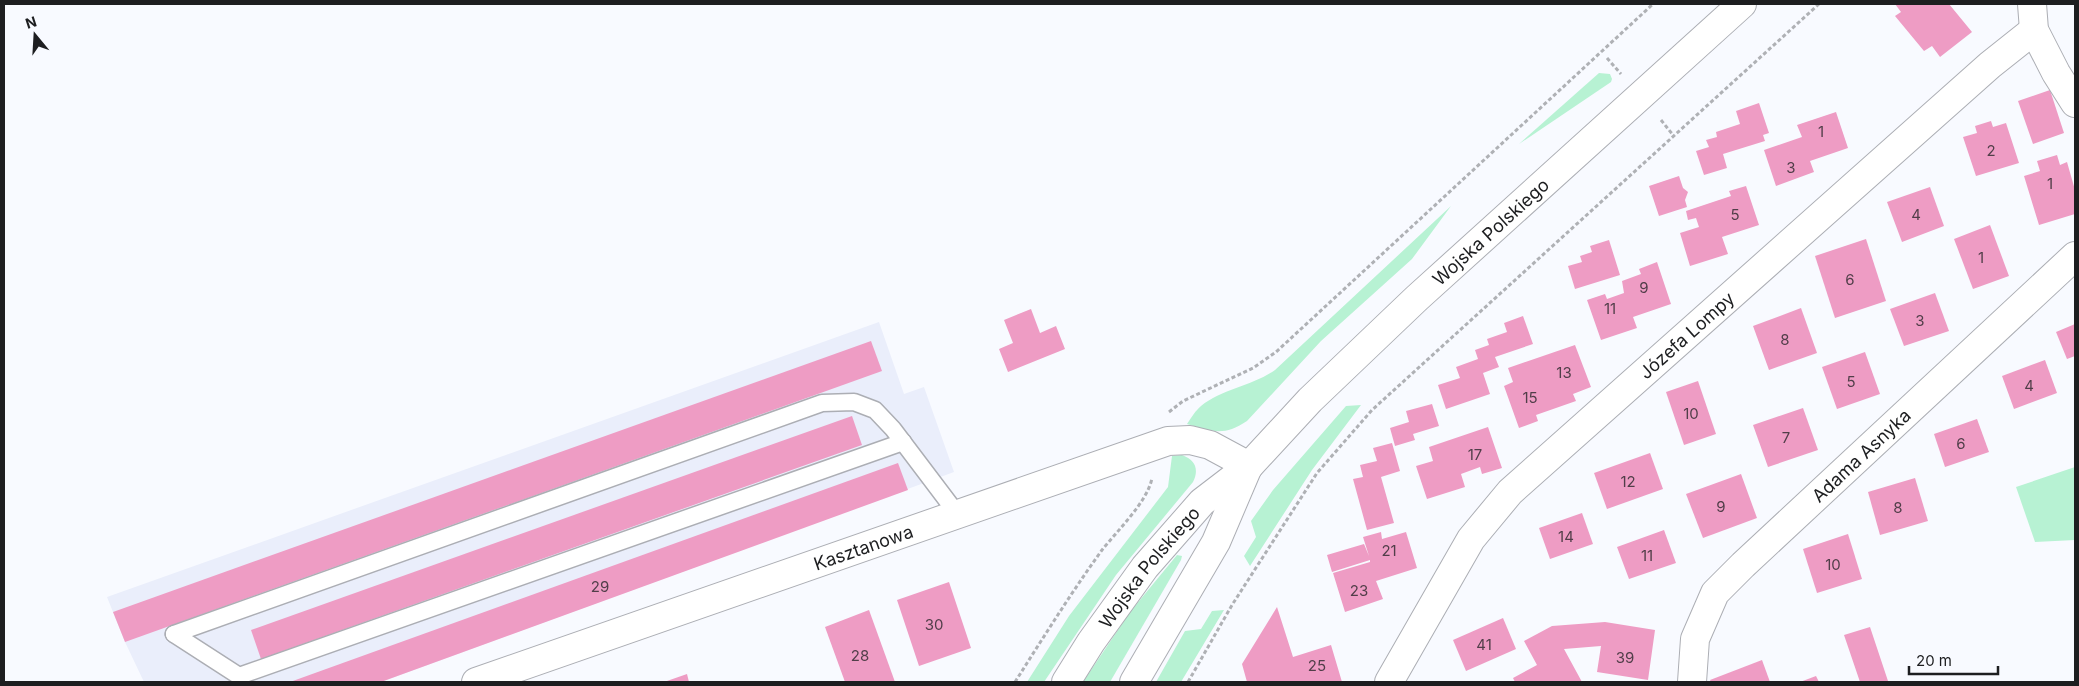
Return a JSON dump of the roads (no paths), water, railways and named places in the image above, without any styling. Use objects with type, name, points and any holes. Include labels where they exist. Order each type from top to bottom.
[{"type":"street","name":"Wojska Polskiego","points":[[1066,682],[1091,642],[1145,567],[1202,502],[1249,466],[1310,400],[1417,298],[1742,4]]},
{"type":"street","points":[[2033,17],[2056,73],[2075,103]]},
{"type":"street","name":"Józefa Lompy","points":[[1389,682],[1471,539],[1510,492],[1990,64],[2033,17]]},
{"type":"street","name":"Adama Asnyka","points":[[1692,682],[1695,640],[1716,593],[1742,564],[2075,256]]},
{"type":"street","name":"Kasztanowa","points":[[476,682],[1168,441],[1190,440],[1210,445],[1249,466]]},
{"type":"street","name":"Wojska Polskiego","points":[[1134,682],[1216,542],[1249,466]]},
{"type":"lane","points":[[903,442],[239,676],[174,634],[822,402],[854,402],[875,410],[903,442],[958,515]]}]
